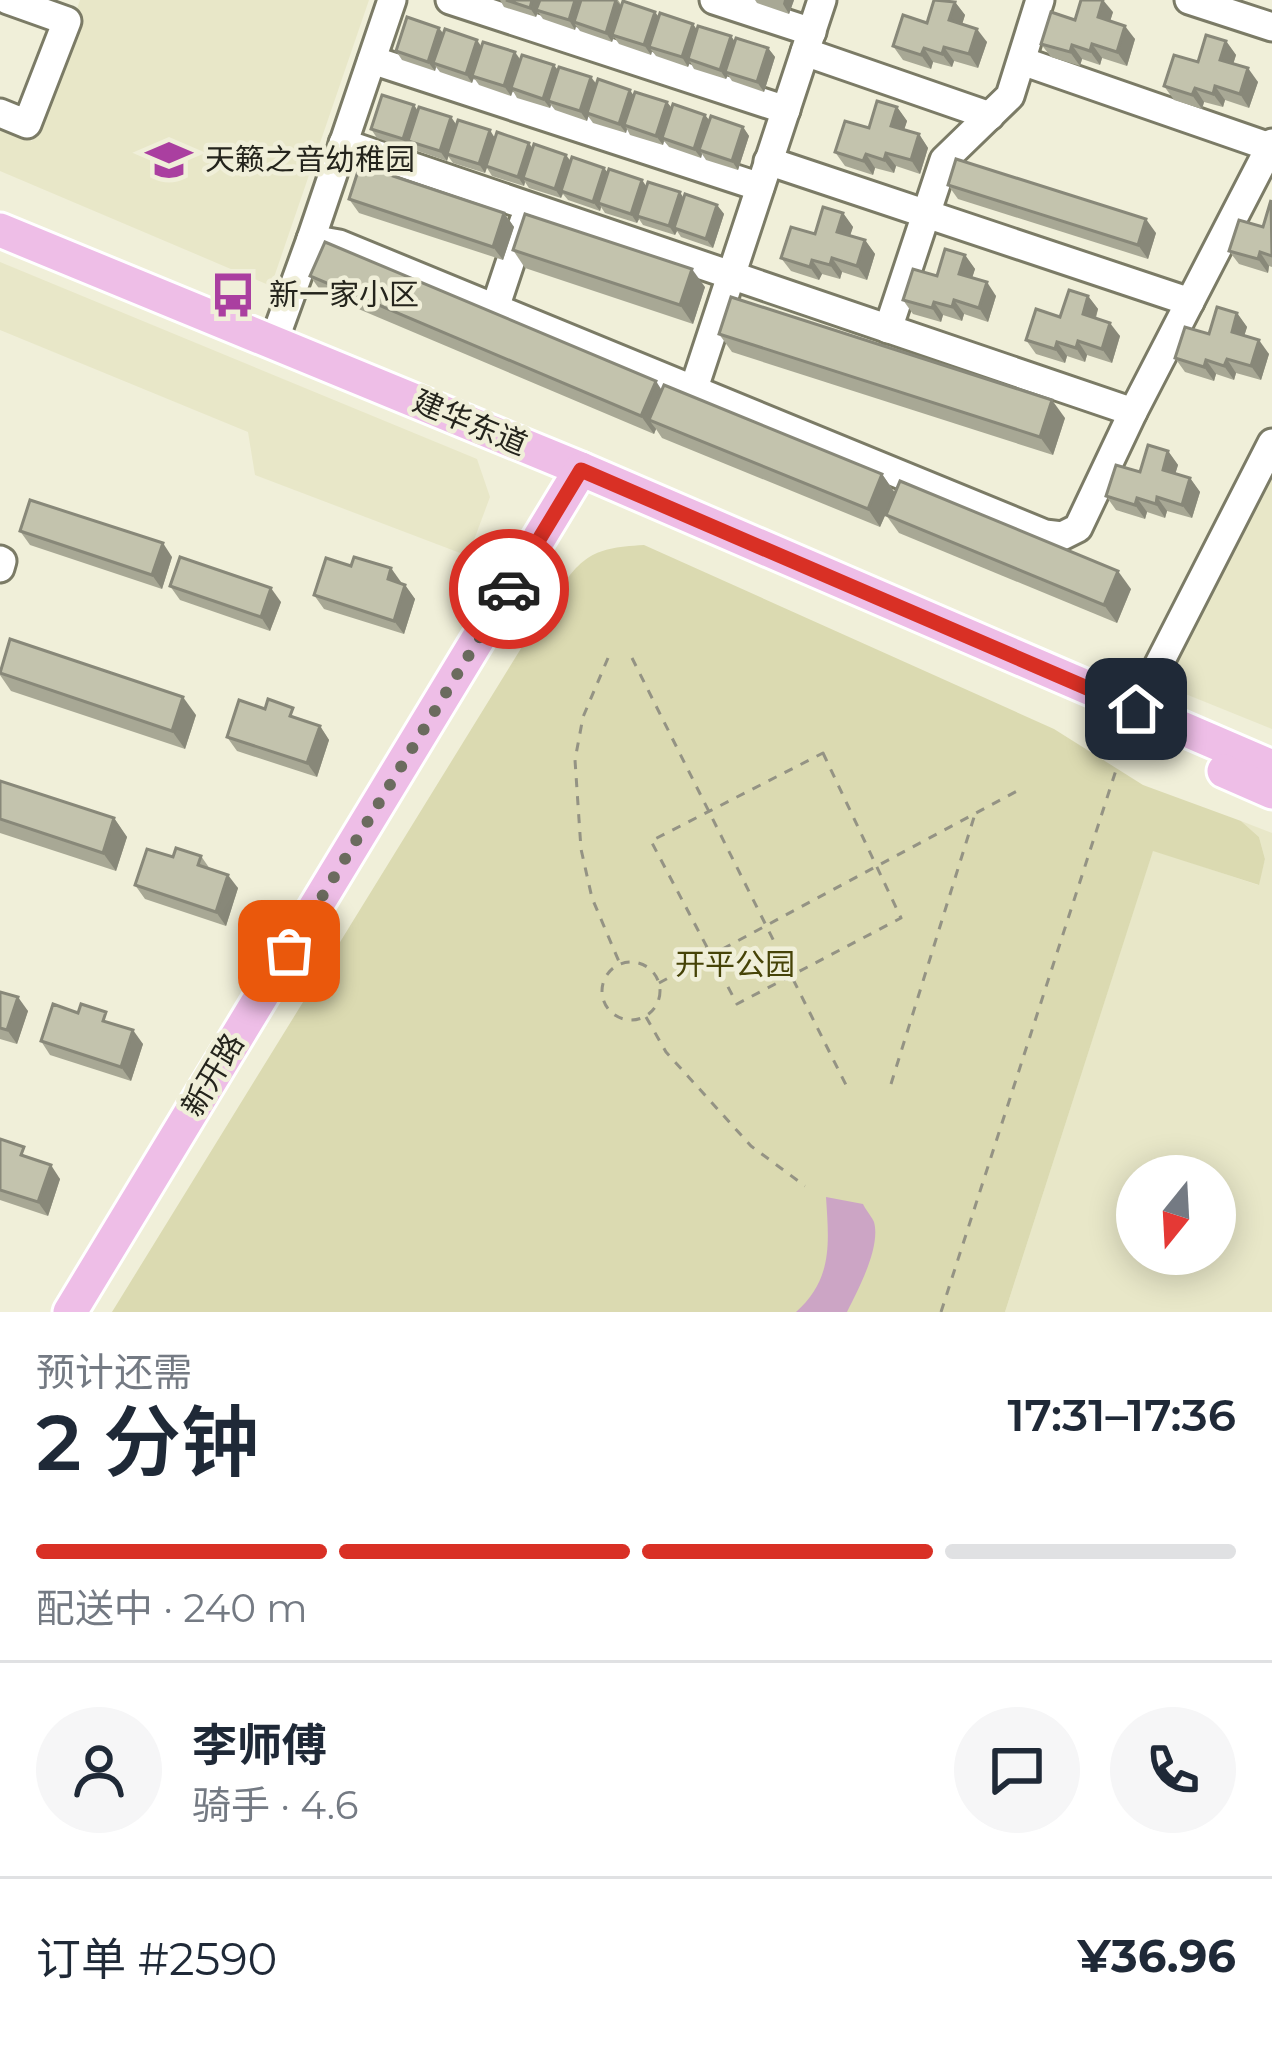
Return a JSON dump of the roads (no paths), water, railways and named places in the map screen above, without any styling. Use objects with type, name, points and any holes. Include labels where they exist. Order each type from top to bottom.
[{"type":"main road","name":"建华东道","points":[[0,230],[581,470],[1272,767]]},
{"type":"main road","name":"新开路","points":[[70,1312],[581,470]]},
{"type":"main road","name":"建华东道","points":[[1136,709],[1174,750],[1272,792]]},
{"type":"street","points":[[0,113],[27,124],[68,21],[8,0]]},
{"type":"street","points":[[274,341],[392,0]]},
{"type":"street","points":[[451,0],[785,110]]},
{"type":"street","points":[[714,0],[990,116]]},
{"type":"street","points":[[694,388],[823,0]]},
{"type":"street","points":[[888,329],[944,160],[1010,96],[1040,0]]},
{"type":"street","points":[[1189,0],[1272,27]]},
{"type":"street","points":[[372,60],[764,174],[926,214],[1190,302]]},
{"type":"street","points":[[311,239],[339,244],[1045,534],[1062,536],[1078,528],[1132,412],[1271,145],[1022,61]]},
{"type":"street","points":[[343,143],[1132,412]]},
{"type":"street","points":[[495,308],[529,206]]},
{"type":"street","points":[[1136,709],[1272,443]]},
{"type":"place","name":"天籁之音幼稚园","points":[[169,160]]},
{"type":"place","name":"新一家小区","points":[[233,295]]},
{"type":"park label","name":"开平公园","points":[[735,965]]}]
